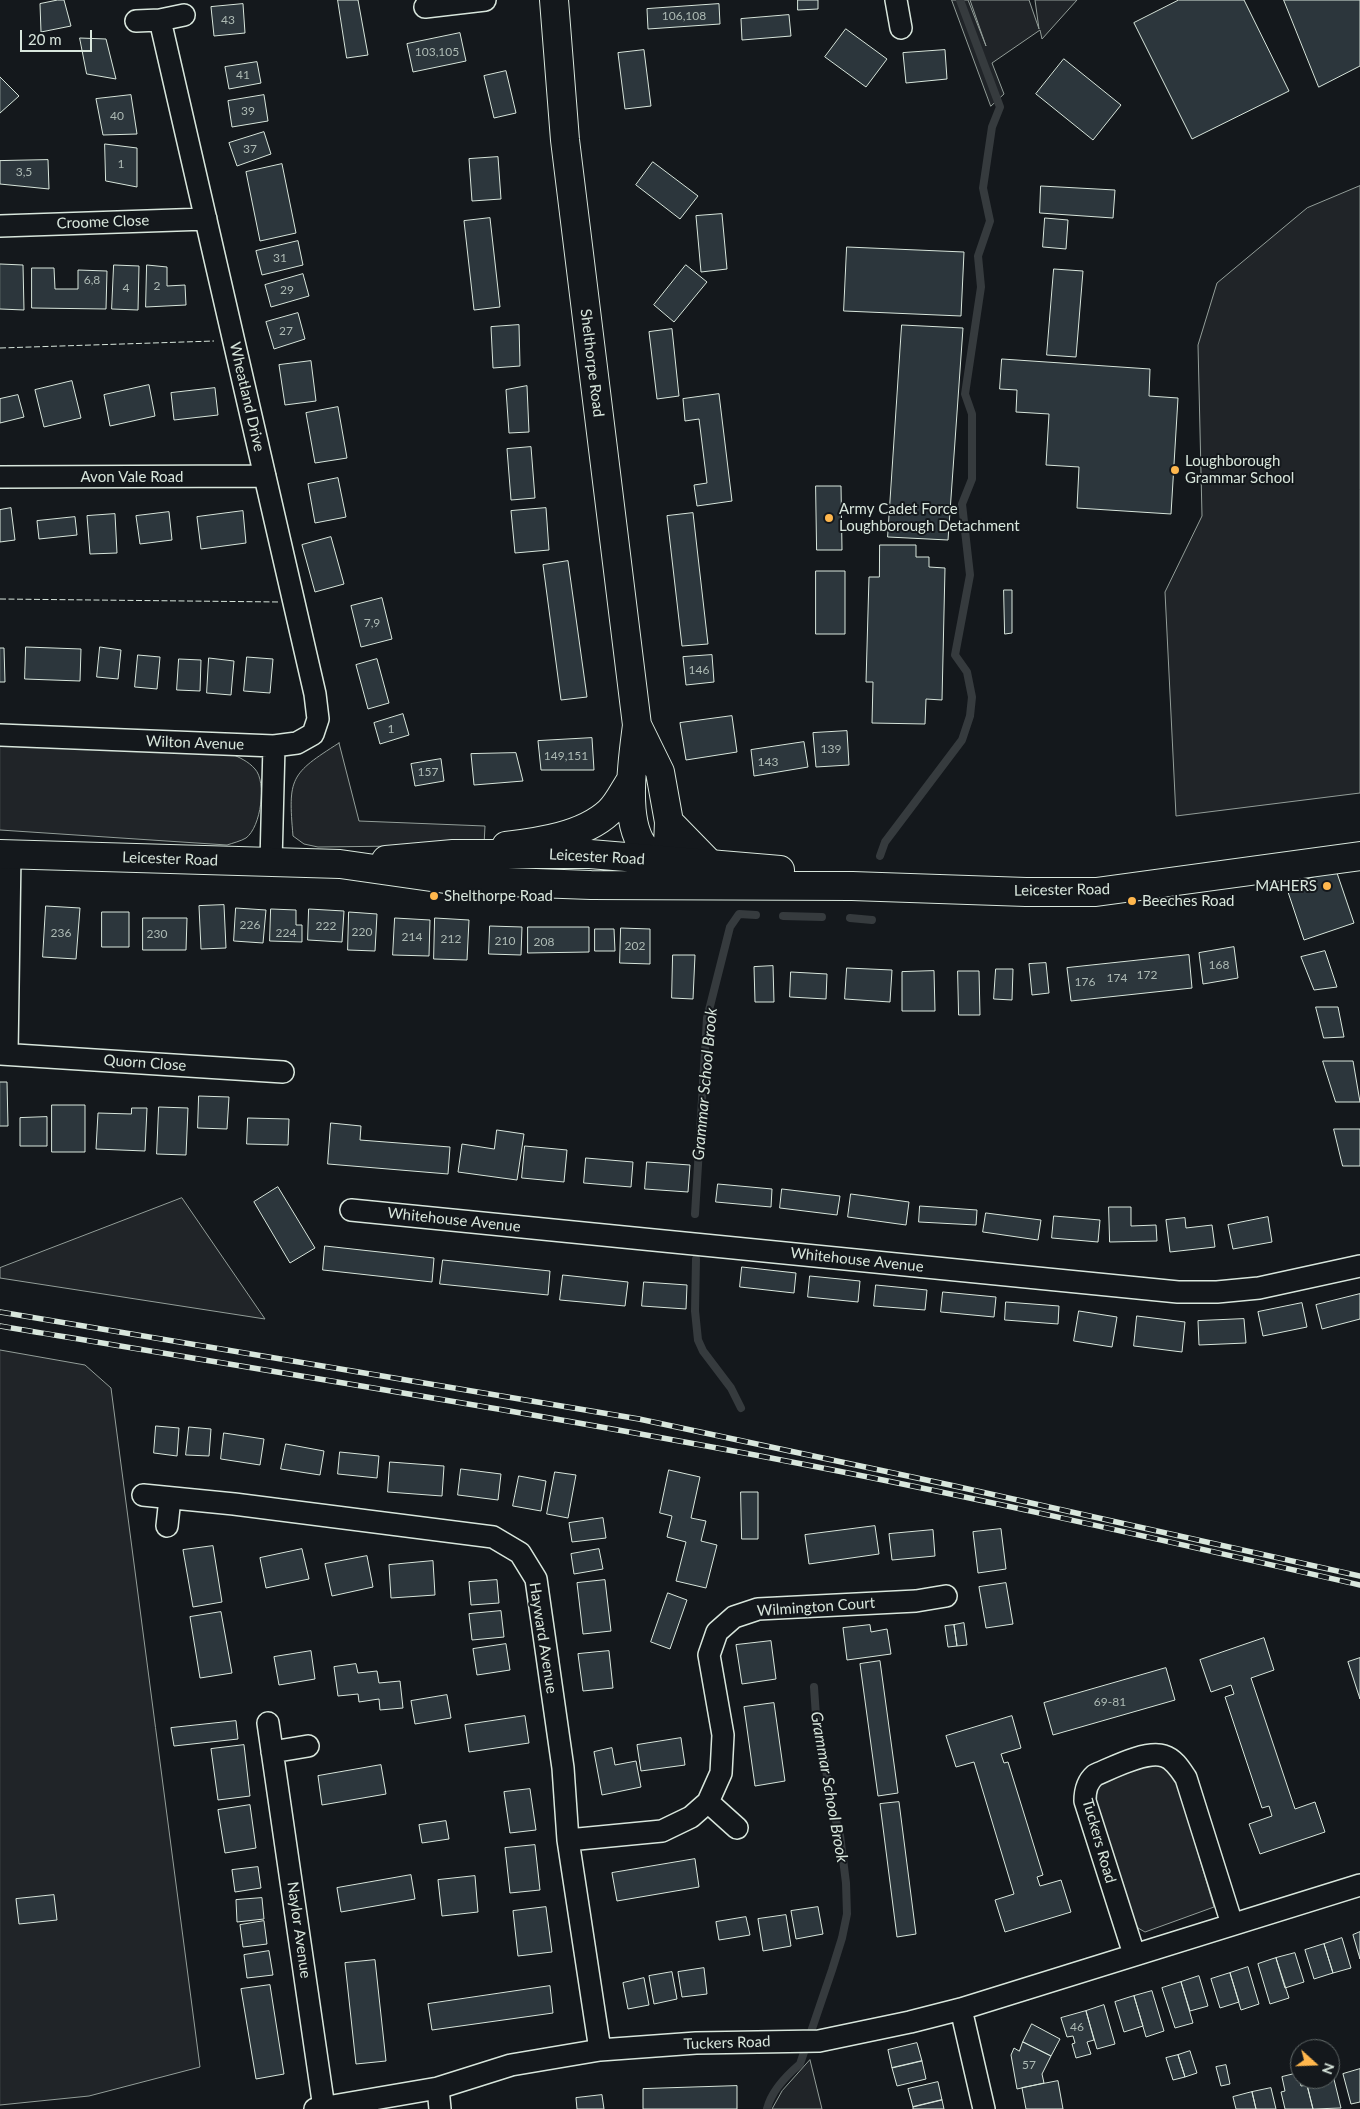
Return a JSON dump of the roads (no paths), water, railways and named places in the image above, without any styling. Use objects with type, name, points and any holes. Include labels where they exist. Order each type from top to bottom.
[{"type":"main road","name":"Shelthorpe Road","points":[[554,0],[565,140],[637,725],[630,780],[635,829],[644,847],[685,875],[710,875]]},
{"type":"main road","name":"Shelthorpe Road","points":[[632,885],[652,875],[661,860],[668,845],[669,822],[660,772],[637,725]]},
{"type":"main road","name":"Shelthorpe Road","points":[[452,854],[532,843],[593,823],[610,811],[630,780]]},
{"type":"main road","points":[[669,822],[710,875]]},
{"type":"main road","name":"Leicester Road","points":[[5,854],[340,864],[452,880],[632,885],[710,875],[852,886],[1026,892],[1096,892],[1360,856]]},
{"type":"main road","name":"Leicester Road","points":[[340,864],[452,854],[590,854],[661,860]]},
{"type":"street","points":[[425,7],[485,0]]},
{"type":"street","points":[[896,0],[901,28]]},
{"type":"street","points":[[136,21],[160,20],[184,15]]},
{"type":"street","name":"Wheatland Drive","points":[[160,20],[315,694],[318,719],[313,734],[297,742],[274,746]]},
{"type":"street","name":"Croome Close","points":[[0,226],[206,219]]},
{"type":"street","name":"Avon Vale Road","points":[[0,478],[265,476]]},
{"type":"street","name":"Wilton Avenue","points":[[0,735],[274,746]]},
{"type":"street","points":[[271,862],[274,746]]},
{"type":"street","name":"Quorn Close","points":[[5,854],[3,1054],[283,1072]]},
{"type":"street","name":"Whitehouse Avenue","points":[[352,1210],[1178,1292],[1217,1292],[1259,1288],[1360,1266]]},
{"type":"street","name":"Hayward Avenue","points":[[143,1496],[234,1504],[492,1537],[520,1553],[536,1579],[563,1768],[568,1840],[600,2050]]},
{"type":"street","points":[[167,1526],[170,1498]]},
{"type":"street","name":"Wilmington Court","points":[[568,1840],[662,1831],[691,1817],[708,1802],[721,1773],[723,1735],[709,1655],[717,1632],[734,1617],[758,1609],[916,1601],[946,1596]]},
{"type":"street","name":"Naylor Avenue","points":[[268,1723],[319,2108]]},
{"type":"street","points":[[272,1752],[308,1746]]},
{"type":"street","name":"Tuckers Road","points":[[1134,1954],[1085,1801],[1085,1793],[1090,1779],[1095,1775],[1143,1757],[1165,1756],[1179,1768],[1186,1778],[1232,1924]]},
{"type":"street","points":[[708,1802],[737,1828]]},
{"type":"street","name":"Tuckers Road","points":[[319,2108],[439,2099],[511,2065],[600,2050],[696,2043],[819,2041],[910,2022],[961,2009],[1360,1885]]},
{"type":"street","points":[[961,2009],[984,2109]]},
{"type":"waterway","name":"Grammar School Brook","points":[[880,856],[885,842],[962,740],[970,716],[972,697],[967,672],[955,655],[970,575],[962,504],[972,479],[972,414],[965,394],[981,287],[978,256],[990,221],[983,188],[992,127],[1000,107],[960,0]]},
{"type":"waterway","name":"Grammar School Brook","points":[[695,1214],[707,1018],[730,927],[739,914],[756,915]]},
{"type":"waterway","name":"Grammar School Brook","points":[[783,916],[822,917]]},
{"type":"waterway","name":"Grammar School Brook","points":[[850,918],[872,920]]},
{"type":"waterway","name":"Grammar School Brook","points":[[696,1259],[695,1311],[698,1340],[703,1351],[731,1388],[741,1408]]},
{"type":"waterway","name":"Grammar School Brook","points":[[767,2109],[772,2096],[780,2084],[800,2064],[832,1970],[847,1914],[846,1883],[840,1835],[830,1800],[816,1716],[814,1687]]},
{"type":"railway","points":[[0,1312],[639,1419],[950,1485],[1360,1576]]},
{"type":"railway","points":[[0,1326],[502,1410],[802,1464],[1012,1507],[1360,1585]]},
{"type":"place","name":"Loughborough Grammar School","points":[[1175,470]]},
{"type":"place","name":"Army Cadet Force Loughborough Detachment","points":[[829,518]]},
{"type":"place","name":"MAHERS","points":[[1327,886]]},
{"type":"place","name":"Shelthorpe Road","points":[[434,896]]},
{"type":"place","name":"Beeches Road","points":[[1132,901]]}]
